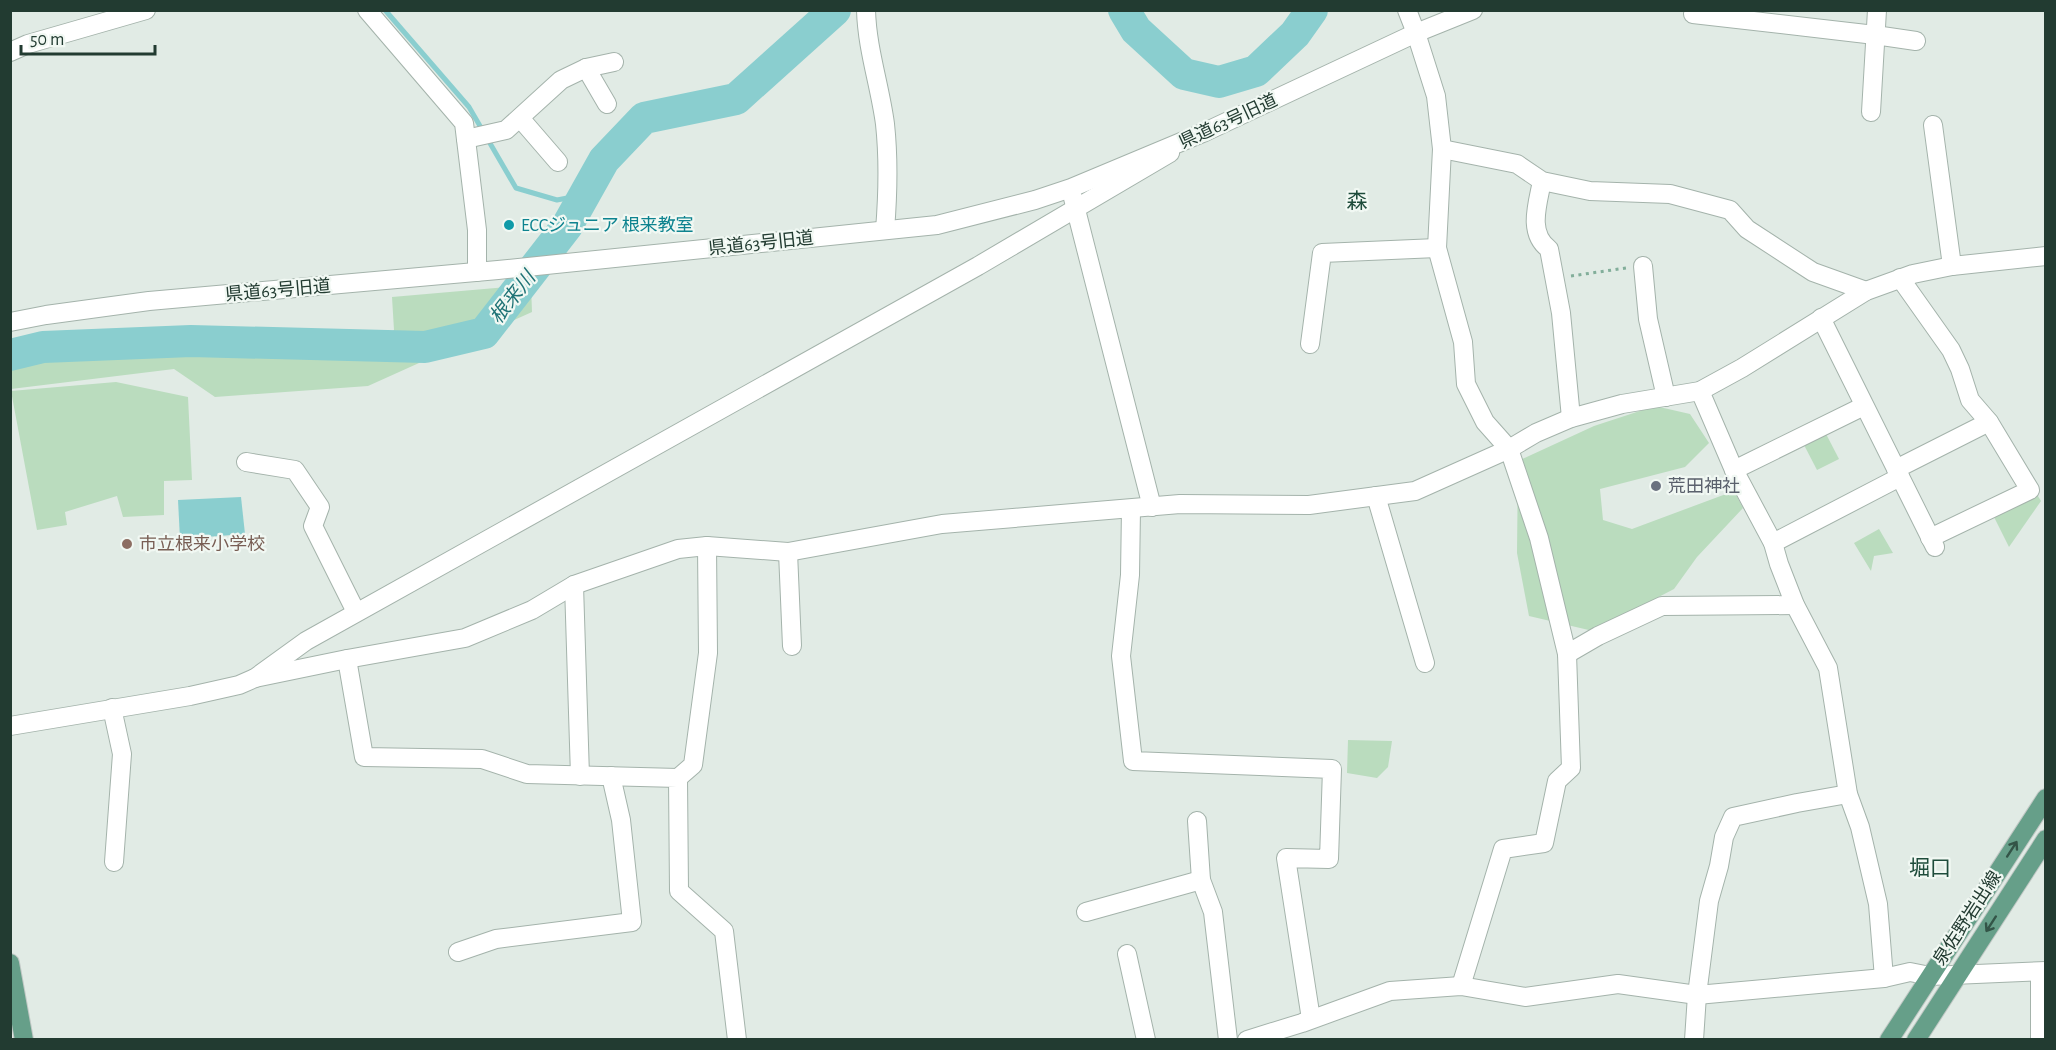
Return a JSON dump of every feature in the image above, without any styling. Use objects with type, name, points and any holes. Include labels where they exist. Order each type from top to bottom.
[{"type":"main road","name":"泉佐野岩出線","points":[[1889,1040],[2046,798]]},
{"type":"main road","name":"泉佐野岩出線","points":[[1916,1040],[2046,839]]},
{"type":"main road","points":[[10,963],[24,1040]]},
{"type":"street","points":[[10,52],[28,44],[146,10]]},
{"type":"street","points":[[367,10],[464,123],[469,138],[477,230],[477,272]]},
{"type":"street","points":[[866,10],[866,29],[885,123],[889,174],[885,230]]},
{"type":"street","points":[[1407,10],[1436,96],[1442,149],[1437,248],[1463,342],[1466,384],[1485,422],[1509,449],[1539,538],[1567,654],[1571,768],[1557,781],[1544,843],[1503,849],[1461,986]]},
{"type":"street","name":"県道63号旧道","points":[[10,322],[46,315],[149,302],[498,270],[937,225],[1035,200],[1071,188],[1205,132],[1416,33],[1473,10]]},
{"type":"street","points":[[1871,112],[1877,10]]},
{"type":"street","points":[[1693,14],[1770,17],[1916,41]]},
{"type":"street","points":[[469,138],[506,130],[561,80],[586,68],[614,62]]},
{"type":"street","points":[[586,68],[607,104]]},
{"type":"street","points":[[520,118],[558,162]]},
{"type":"street","points":[[1933,125],[1952,266]]},
{"type":"street","points":[[255,678],[306,640],[978,266],[1205,132]]},
{"type":"street","points":[[1442,149],[1517,164],[1542,181],[1590,192],[1670,194],[1730,210],[1747,229],[1813,273],[1866,291]]},
{"type":"street","points":[[1542,181],[1534,226],[1541,244],[1549,249],[1561,314],[1571,418]]},
{"type":"street","points":[[1071,188],[1152,507]]},
{"type":"street","points":[[1310,344],[1322,253],[1437,248]]},
{"type":"street","points":[[10,726],[190,696],[239,685],[255,678],[465,638],[532,610],[574,585],[678,549],[707,546],[788,552],[942,524],[1180,504],[1309,505],[1415,491],[1571,418],[1622,404],[1700,391],[1742,368],[1866,291],[1900,278],[1952,266],[2046,256]]},
{"type":"street","points":[[1643,266],[1648,319],[1666,397]]},
{"type":"street","points":[[1821,318],[1933,543],[2030,490],[1989,422],[1970,400],[1951,350],[1900,278]]},
{"type":"street","points":[[1700,391],[1734,470],[1773,543],[1795,604],[1828,668],[1848,794],[1860,827],[1878,904],[1884,978]]},
{"type":"street","points":[[1734,470],[1864,406]]},
{"type":"street","points":[[1773,543],[1989,422]]},
{"type":"street","points":[[246,462],[295,470],[320,507],[313,526],[356,612]]},
{"type":"street","points":[[1376,496],[1425,663]]},
{"type":"street","points":[[1131,509],[1130,575],[1121,656],[1132,761],[1332,769],[1329,859],[1286,858],[1311,1019]]},
{"type":"street","points":[[347,659],[364,757],[482,759],[527,774],[678,778],[693,765],[704,693],[708,652],[707,546]]},
{"type":"street","points":[[788,552],[792,646]]},
{"type":"street","points":[[574,585],[580,776]]},
{"type":"street","points":[[1567,654],[1598,636],[1662,606],[1795,604]]},
{"type":"street","points":[[112,708],[122,754],[114,862]]},
{"type":"street","points":[[458,952],[496,939],[632,922],[621,820],[610,776]]},
{"type":"street","points":[[678,778],[679,891],[724,931],[737,1040]]},
{"type":"street","points":[[1695,1040],[1697,995],[1708,901],[1719,866],[1724,837],[1733,817],[1797,802],[1848,794]]},
{"type":"street","points":[[1197,821],[1201,880],[1213,912],[1228,1040]]},
{"type":"street","points":[[1086,912],[1201,880]]},
{"type":"street","points":[[1127,954],[1146,1040]]},
{"type":"street","points":[[1247,1040],[1390,991],[1461,986],[1525,997],[1618,984],[1697,995],[1884,978],[1910,972],[1930,976],[2043,971],[2040,1040]]},
{"type":"path","points":[[1554,278],[1643,266]]},
{"type":"green space","points":[[531,285],[532,312],[368,386],[215,397],[174,369],[11,389],[11,362],[58,352],[200,350],[308,358],[370,357],[394,330],[392,297]]},
{"type":"green space","points":[[116,382],[188,397],[192,480],[164,481],[164,515],[123,517],[117,496],[65,512],[67,525],[37,530],[11,391]]},
{"type":"green space","points":[[1655,406],[1690,414],[1709,443],[1685,467],[1600,489],[1603,520],[1632,529],[1734,491],[1743,508],[1697,557],[1674,589],[1593,631],[1529,616],[1517,553],[1518,461],[1594,426]]},
{"type":"green space","points":[[1825,432],[1839,459],[1817,470],[1803,443]]},
{"type":"green space","points":[[2036,493],[2041,501],[2009,547],[1993,515]]},
{"type":"green space","points":[[1879,529],[1893,553],[1874,556],[1871,571],[1854,543]]},
{"type":"green space","points":[[1348,740],[1392,741],[1388,767],[1377,778],[1347,773]]},
{"type":"water","points":[[241,497],[245,534],[180,539],[178,500]]},
{"type":"waterway","points":[[385,10],[469,107],[516,188],[557,200],[583,195]]},
{"type":"waterway","name":"根来川","points":[[10,355],[43,347],[191,341],[425,347],[484,333],[567,226],[604,160],[644,118],[736,99],[835,10]]},
{"type":"waterway","name":"根来川","points":[[1124,10],[1136,30],[1184,74],[1219,82],[1256,71],[1295,34],[1312,10]]},
{"type":"place","name":"ECCジュニア 根来教室","points":[[509,225]]},
{"type":"place","name":"荒田神社","points":[[1656,486]]},
{"type":"place","name":"市立根来小学校","points":[[127,544]]},
{"type":"district","name":"森","points":[[1357,201]]},
{"type":"district","name":"堀口","points":[[1930,868]]}]
